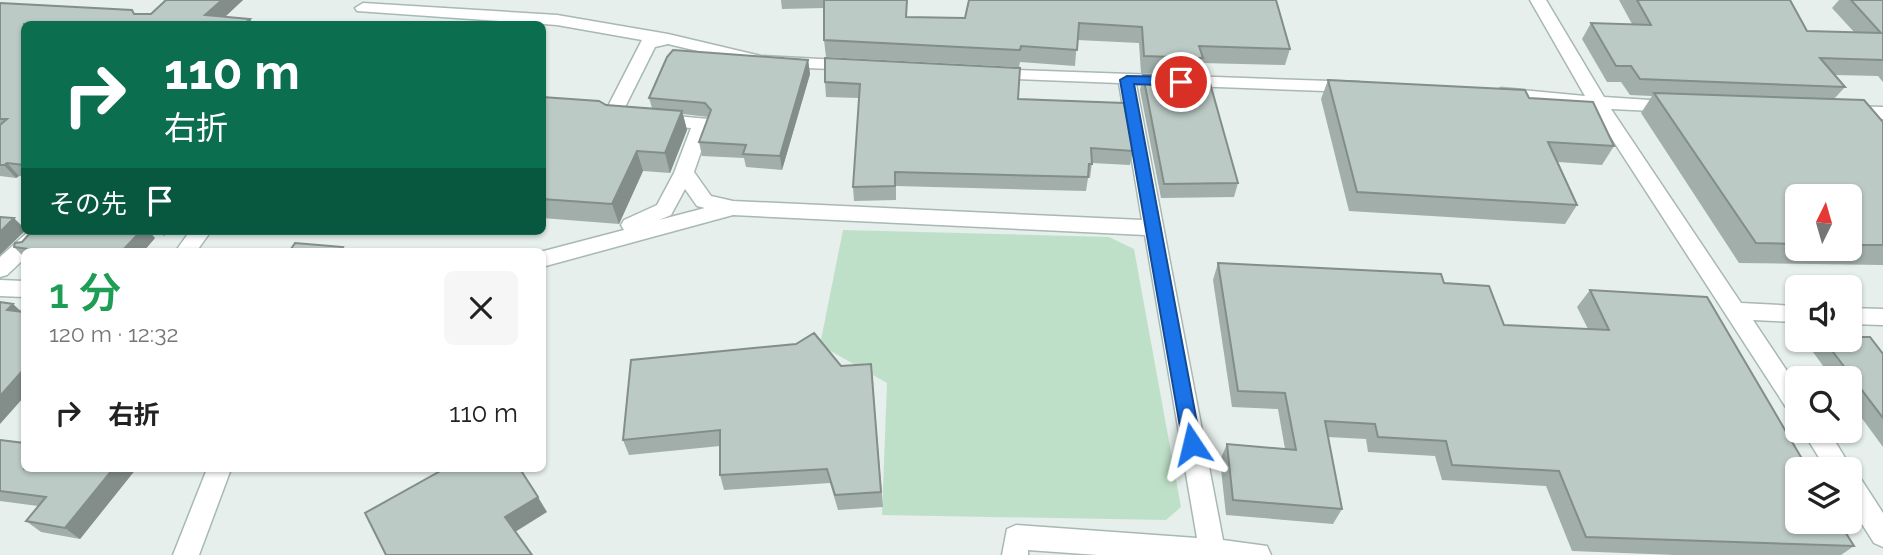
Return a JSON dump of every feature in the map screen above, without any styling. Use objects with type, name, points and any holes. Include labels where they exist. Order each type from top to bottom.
[{"type":"street","points":[[1538,0],[1598,103],[1785,387]]},
{"type":"street","points":[[353,21],[366,4],[557,20],[667,39],[761,61],[869,66]]},
{"type":"street","points":[[552,257],[664,210],[684,173],[702,123],[612,116],[648,43],[667,39]]},
{"type":"street","points":[[978,72],[1127,80],[1373,87]]},
{"type":"street","points":[[1127,80],[1212,552]]},
{"type":"street","points":[[1480,92],[1598,103],[1693,107]]},
{"type":"street","points":[[1829,111],[1883,113]]},
{"type":"street","points":[[684,173],[704,201],[733,208],[1153,228]]},
{"type":"street","points":[[552,257],[733,208]]},
{"type":"street","points":[[23,248],[38,235]]},
{"type":"street","points":[[0,269],[21,250]]},
{"type":"street","points":[[0,288],[21,289]]},
{"type":"street","points":[[1735,311],[1785,313]]},
{"type":"street","points":[[1862,316],[1883,317]]},
{"type":"street","points":[[186,555],[218,472]]},
{"type":"street","points":[[1862,503],[1883,535]]},
{"type":"street","points":[[1015,555],[1016,537],[1258,555]]},
{"type":"green space","points":[[843,230],[1109,237],[1134,249],[1181,507],[1166,520],[882,515],[887,383],[820,345]]},
{"type":"building","points":[[166,0],[222,0],[205,15],[250,19],[21,21],[21,165],[0,165],[0,125],[7,119],[0,119],[0,3],[132,10],[134,14],[151,14]]},
{"type":"building","points":[[824,0],[907,0],[906,17],[965,18],[969,0],[1276,0],[1290,49],[1199,46],[1203,58],[1144,56],[1142,27],[1079,23],[1077,50],[1021,46],[1020,50],[824,40]]},
{"type":"building","points":[[1637,0],[1790,0],[1807,31],[1881,33],[1851,0],[1883,0],[1883,60],[1820,58],[1845,87],[1640,79],[1631,66],[1616,66],[1591,23],[1651,25]]},
{"type":"building","points":[[673,50],[808,60],[780,156],[743,154],[746,145],[699,142],[711,110],[705,103],[649,98],[667,57]]},
{"type":"building","points":[[825,58],[1020,68],[1018,99],[1124,103],[1133,151],[1091,148],[1092,164],[1089,164],[1088,177],[895,172],[895,186],[853,187],[860,84],[825,82]]},
{"type":"building","points":[[1143,75],[1208,76],[1238,183],[1164,184]]},
{"type":"building","points":[[1328,80],[1525,90],[1529,98],[1593,102],[1614,146],[1548,142],[1577,205],[1357,192]]},
{"type":"building","points":[[1654,93],[1864,100],[1883,122],[1883,245],[1862,245],[1862,184],[1785,184],[1785,244],[1756,243]]},
{"type":"building","points":[[546,97],[682,111],[665,153],[637,151],[612,204],[546,199]]},
{"type":"building","points":[[0,217],[14,218],[0,232]]},
{"type":"building","points":[[28,235],[137,235],[125,248],[14,247],[15,243],[22,242]]},
{"type":"building","points":[[295,243],[343,247],[342,248],[292,248]]},
{"type":"building","points":[[1218,263],[1441,274],[1444,283],[1489,286],[1504,325],[1609,330],[1590,290],[1707,297],[1785,430],[1785,443],[1793,443],[1801,457],[1785,457],[1785,534],[1846,534],[1854,546],[1586,537],[1559,471],[1452,465],[1446,441],[1378,437],[1375,424],[1325,421],[1342,509],[1233,500],[1227,444],[1296,450],[1285,393],[1238,391]]},
{"type":"building","points":[[0,302],[13,304],[7,310],[21,312],[21,372],[0,396]]},
{"type":"building","points":[[814,333],[841,366],[871,364],[881,492],[835,495],[827,469],[720,475],[720,430],[623,440],[631,360],[796,344]]},
{"type":"building","points":[[1862,337],[1870,337],[1883,354],[1883,418],[1862,390],[1862,366],[1844,366],[1833,352],[1862,352]]},
{"type":"building","points":[[0,440],[21,443],[21,472],[111,472],[65,528],[26,521],[46,497],[0,491]]},
{"type":"building","points":[[439,472],[522,472],[538,497],[505,517],[532,555],[386,555],[365,513]]},
{"type":"route","points":[[1181,82],[1127,80],[1192,444]]}]
